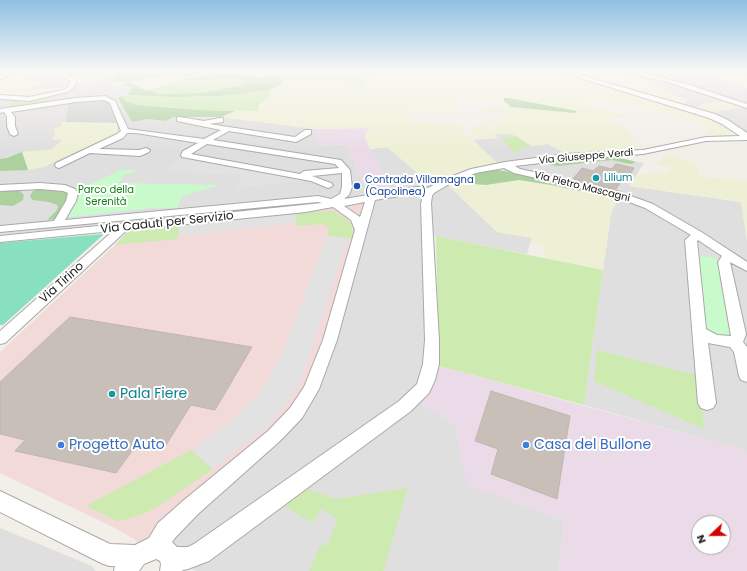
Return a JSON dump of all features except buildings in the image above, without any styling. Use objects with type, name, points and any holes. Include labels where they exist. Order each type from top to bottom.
[{"type":"street","points":[[9,98],[29,99],[35,98]]},
{"type":"street","points":[[653,98],[712,116],[726,122],[747,138]]},
{"type":"street","points":[[722,98],[747,106]]},
{"type":"street","points":[[3,111],[81,99],[109,99],[113,102],[125,131]]},
{"type":"street","points":[[3,111],[11,117],[11,126],[14,134]]},
{"type":"street","points":[[180,119],[205,122],[220,120]]},
{"type":"street","points":[[205,122],[205,126],[296,140],[308,132]]},
{"type":"street","points":[[226,130],[185,155],[313,179],[328,185]]},
{"type":"street","points":[[98,151],[125,131],[136,131],[338,162],[346,170],[348,187],[344,195],[333,203]]},
{"type":"street","name":"Via Giuseppe Verdi","points":[[430,191],[448,181],[474,171],[505,165],[566,157],[643,152],[706,139],[747,138]]},
{"type":"street","points":[[59,165],[109,143],[157,152]]},
{"type":"street","points":[[88,151],[140,153],[146,150]]},
{"type":"street","points":[[316,158],[322,162],[326,172],[328,185],[327,192],[318,199]]},
{"type":"street","name":"Via Pietro Mascagni","points":[[505,165],[517,171],[626,196],[659,210],[747,266]]},
{"type":"street","points":[[286,174],[346,170]]},
{"type":"street","points":[[0,188],[40,186],[65,188],[72,191],[73,194],[71,201],[58,223]]},
{"type":"street","points":[[0,501],[142,562],[188,558],[201,553],[405,406],[423,388],[430,369],[432,340],[426,210],[427,196],[430,191],[417,190],[333,203]]},
{"type":"street","points":[[142,562],[171,526],[274,436],[296,413],[311,388],[323,361],[361,230],[373,197]]},
{"type":"street","name":"Via Caduti per Servizio","points":[[0,229],[318,199],[333,203]]},
{"type":"street","points":[[333,203],[355,218],[361,230]]},
{"type":"street","name":"Via Caduti per Servizio","points":[[0,239],[306,209],[333,203]]},
{"type":"street","name":"Via Tirino","points":[[0,340],[124,227]]},
{"type":"street","points":[[699,235],[691,240],[707,403]]},
{"type":"street","points":[[700,331],[713,339],[728,342],[737,340],[739,334],[724,262],[726,258],[730,256]]},
{"type":"street","points":[[733,341],[741,350],[747,376]]},
{"type":"shaded area","points":[[12,98],[119,98],[132,122],[148,119],[166,121],[174,117],[230,118],[314,129],[317,146],[346,144],[370,196],[311,204],[0,235],[0,99]]},
{"type":"shaded area","points":[[680,98],[747,98],[747,133],[705,113],[745,107],[704,105],[690,109],[674,104],[688,101]]},
{"type":"shaded area","points":[[104,100],[109,102],[117,123],[66,122],[69,102]]},
{"type":"shaded area","points":[[370,128],[365,138],[393,192],[370,196],[346,144],[317,146],[314,129]]},
{"type":"shaded area","points":[[495,134],[512,134],[531,146],[548,144],[567,154],[594,153],[644,163],[629,186],[741,202],[747,241],[747,453],[740,449],[584,405],[611,213],[619,197],[505,171],[473,140],[497,138]]},
{"type":"shaded area","points":[[387,147],[432,185],[443,180],[497,232],[532,238],[527,254],[434,236],[439,366],[423,405],[455,424],[468,484],[564,521],[559,571],[196,571],[142,544],[318,393],[327,369],[378,195],[393,192],[370,149]]},
{"type":"shaded area","points":[[185,157],[307,180],[236,188],[241,175],[168,172],[178,159]]},
{"type":"shaded area","points":[[378,195],[327,369],[318,393],[295,425],[252,466],[142,544],[115,528],[0,473],[0,352],[115,245],[137,221],[311,204]]},
{"type":"shaded area","points":[[155,208],[177,208],[63,220],[64,218]]},
{"type":"shaded area","points":[[295,213],[297,223],[178,236],[180,225]]},
{"type":"shaded area","points":[[327,236],[348,238],[299,386],[271,423],[213,469],[191,450],[229,422],[260,393],[282,354]]},
{"type":"shaded area","points":[[439,366],[741,449],[747,453],[747,571],[559,571],[564,521],[467,484],[455,424],[423,405]]},
{"type":"shaded area","points":[[0,528],[92,566],[96,571],[0,571]]},
{"type":"green space","points":[[44,98],[48,102],[6,106],[17,100]]},
{"type":"green space","points":[[118,98],[123,98],[127,102],[138,105],[199,110],[235,111],[221,117],[174,117],[166,121],[148,119],[132,122]]},
{"type":"green space","points":[[123,98],[268,98],[259,105],[258,111],[199,110],[138,105],[127,102]]},
{"type":"green space","points":[[268,98],[646,98],[709,118],[723,124],[739,136],[712,136],[705,134],[708,129],[699,123],[640,106],[594,98],[584,100],[585,105],[627,116],[628,119],[604,117],[619,124],[630,133],[638,151],[567,154],[548,144],[531,146],[512,134],[498,134],[485,120],[505,120],[502,114],[477,110],[490,105],[497,105],[575,113],[550,106],[508,98],[487,102],[455,99],[452,110],[404,109],[406,110],[405,114],[408,118],[420,122],[458,125],[499,165],[470,170],[432,185],[387,147],[370,149],[365,138],[365,134],[370,128],[314,129],[221,117],[235,111],[258,111],[259,106]]},
{"type":"green space","points":[[504,98],[577,111],[575,113],[511,107],[504,101]]},
{"type":"green space","points":[[654,98],[680,98],[689,101],[674,104]]},
{"type":"green space","points":[[731,101],[746,107],[705,113],[690,109],[703,105],[700,104]]},
{"type":"green space","points":[[61,122],[117,123],[117,133],[44,167],[28,170],[22,152],[52,149],[62,140],[51,139],[55,136],[54,128],[61,126]]},
{"type":"green space","points":[[484,123],[498,138],[480,139],[471,129]]},
{"type":"green space","points":[[516,136],[531,146],[518,148],[522,152],[516,153],[502,139]]},
{"type":"green space","points":[[22,152],[28,170],[0,171],[0,159]]},
{"type":"green space","points":[[670,155],[697,165],[700,177],[747,180],[747,241],[741,202],[629,186],[637,174],[652,175],[656,171],[667,173],[670,167],[656,164]]},
{"type":"green space","points":[[614,157],[633,161],[635,163],[630,164],[612,160],[558,166],[541,164]]},
{"type":"green space","points":[[492,169],[619,196],[618,199],[519,180],[486,185],[459,183],[449,185],[446,183],[478,171]]},
{"type":"green space","name":"Parco della Serenità","points":[[121,170],[139,170],[124,175],[119,183],[220,185],[182,196],[177,208],[155,208],[64,218],[80,189]]},
{"type":"green space","points":[[519,180],[618,199],[611,213],[603,270],[545,258],[544,246],[530,243],[532,238],[497,232],[449,186],[459,183],[486,185]]},
{"type":"green space","points":[[14,189],[19,190],[24,195],[23,200],[13,206],[0,205],[0,192]]},
{"type":"green space","points":[[40,189],[80,189],[64,218],[47,220],[58,207],[57,205],[49,202],[33,200],[30,197],[33,191]]},
{"type":"green space","points":[[333,211],[346,219],[353,226],[352,238],[348,239],[327,236],[329,228],[326,225],[297,226],[295,213]]},
{"type":"green space","points":[[181,223],[177,239],[115,245],[131,228]]},
{"type":"green space","points":[[104,234],[3,325],[0,325],[0,243]]},
{"type":"green space","points":[[436,236],[603,270],[584,405],[439,366]]},
{"type":"green space","points":[[695,254],[719,259],[734,332],[733,336],[721,338],[706,330]]},
{"type":"green space","points":[[597,350],[700,376],[704,429],[594,381]]},
{"type":"green space","points":[[191,450],[213,469],[154,509],[132,518],[117,521],[86,506]]},
{"type":"green space","points":[[408,488],[383,571],[309,571],[319,547],[328,543],[338,519],[321,509],[313,523],[284,506],[308,489],[335,499]]},
{"type":"place","name":"Lilium","points":[[596,178]]},
{"type":"place","name":"Contrada Villamagna (Capolinea)","points":[[357,186]]},
{"type":"place","name":"Pala Fiere","points":[[112,394]]},
{"type":"place","name":"Progetto Auto","points":[[61,445]]},
{"type":"place","name":"Casa del Bullone","points":[[526,445]]}]
